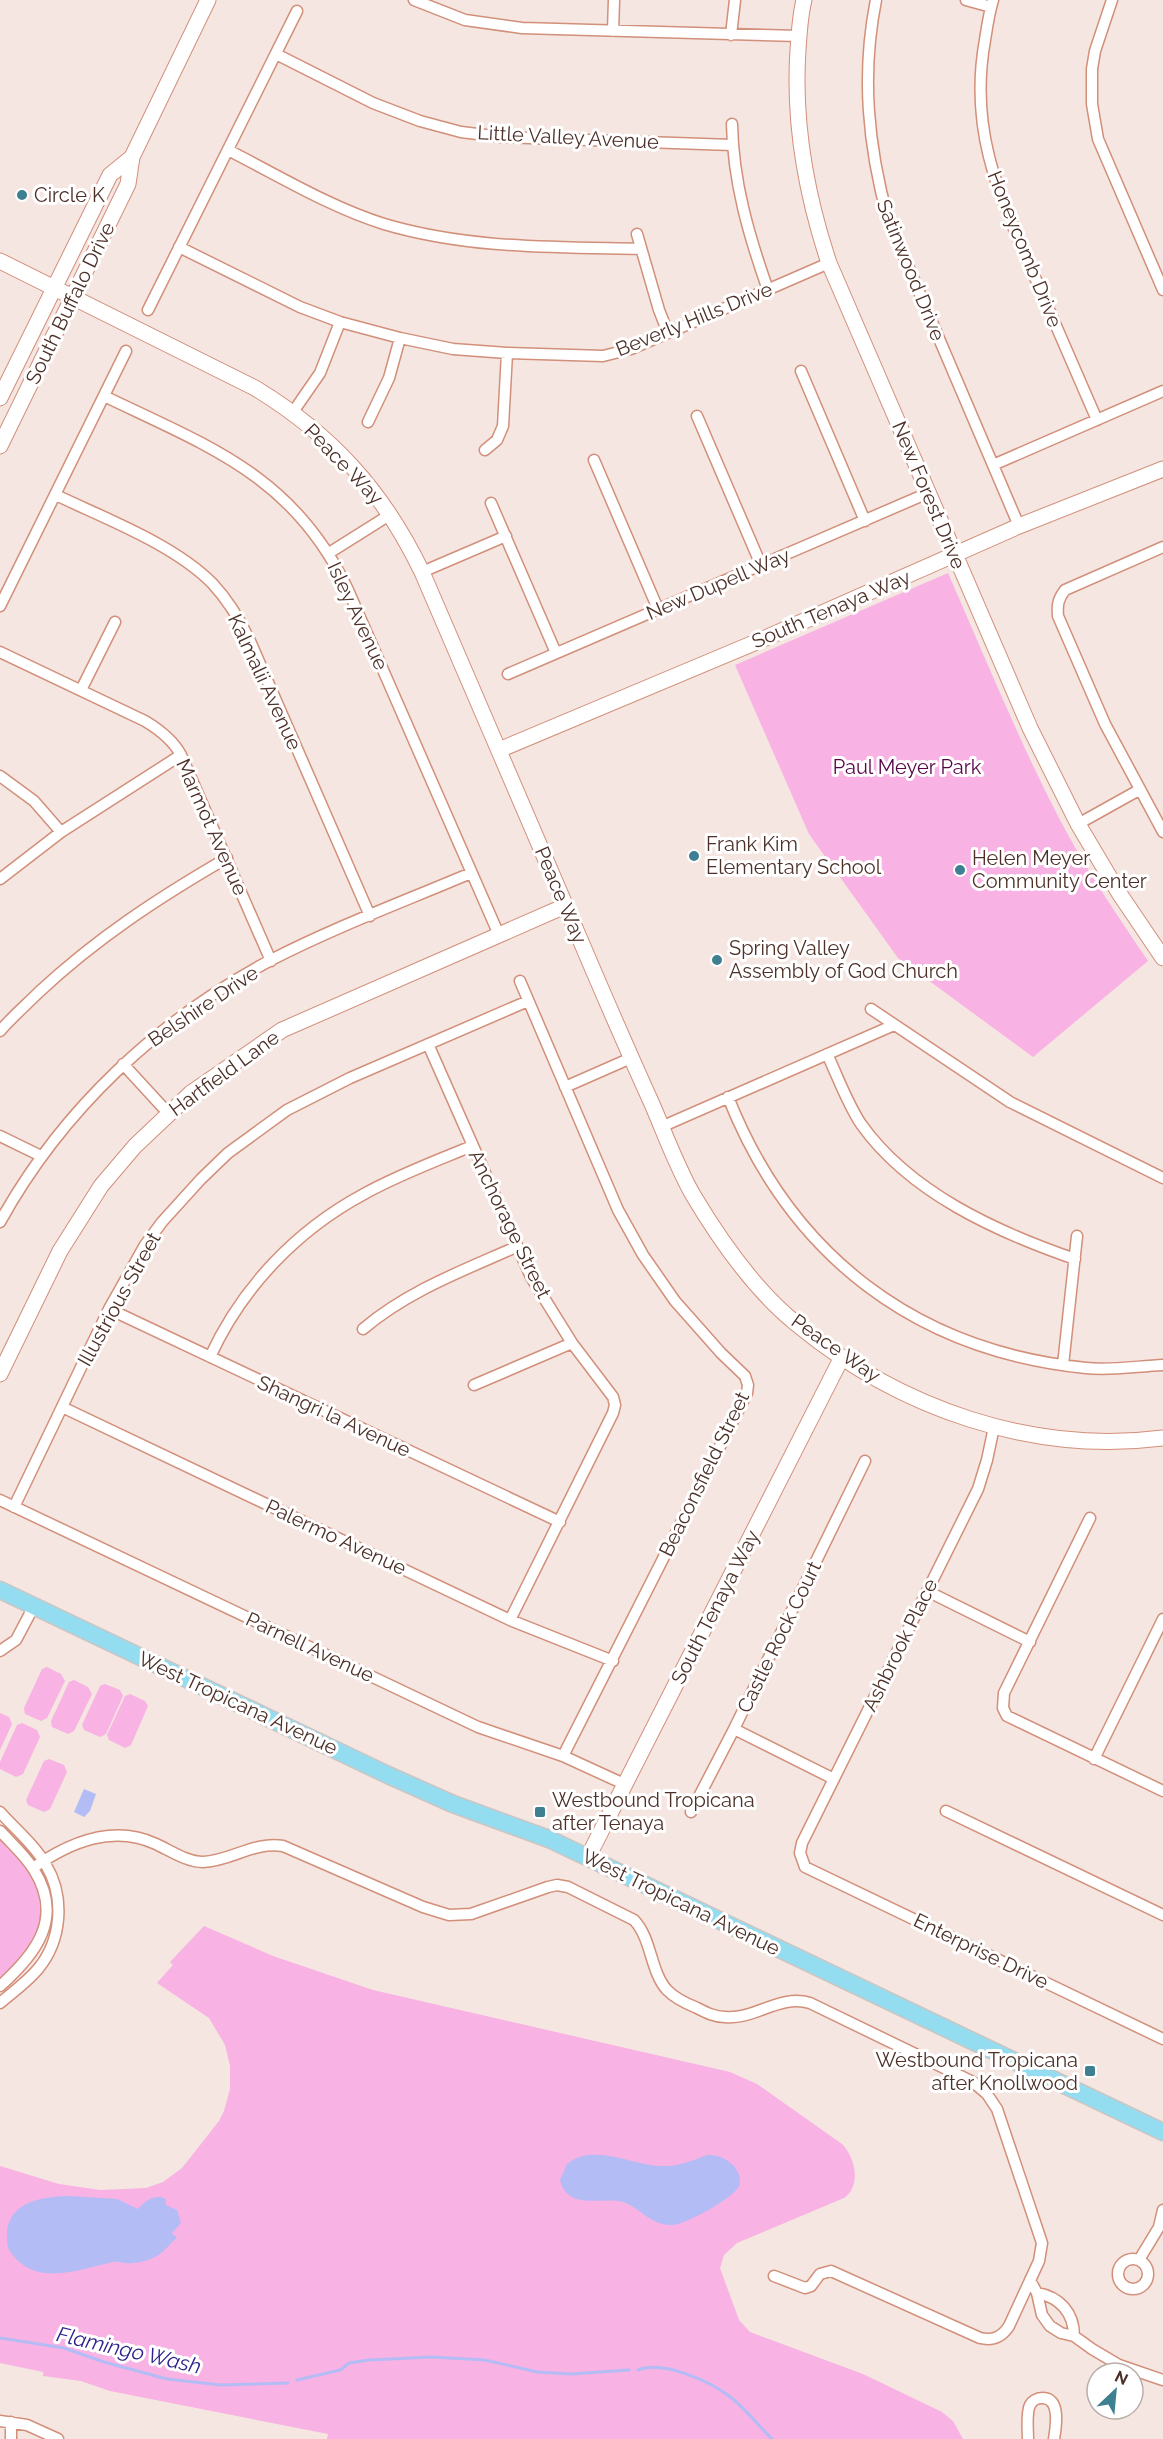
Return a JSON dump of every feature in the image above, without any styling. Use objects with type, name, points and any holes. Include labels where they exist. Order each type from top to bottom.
[{"type":"main road","name":"West Tropicana Avenue","points":[[0,1590],[388,1775],[453,1803],[549,1839],[1161,2126]]},
{"type":"street","name":"South Buffalo Drive","points":[[0,446],[128,184],[132,156],[208,0]]},
{"type":"street","points":[[414,0],[428,3],[465,20],[522,28],[799,36]]},
{"type":"street","points":[[613,31],[614,0]]},
{"type":"street","points":[[731,35],[735,0]]},
{"type":"street","name":"New Forest Drive","points":[[804,0],[796,76],[800,145],[813,215],[829,263],[1030,728],[1078,824],[1119,893],[1163,958]]},
{"type":"street","name":"Satinwood Drive","points":[[876,0],[870,29],[866,83],[876,178],[888,219],[1019,526]]},
{"type":"street","points":[[966,0],[992,4]]},
{"type":"street","points":[[1112,0],[1095,51],[1092,69],[1092,104],[1098,139],[1163,290]]},
{"type":"street","name":"Honeycomb Drive","points":[[992,4],[980,69],[979,94],[984,143],[990,167],[1005,209],[1097,420]]},
{"type":"street","points":[[148,310],[297,11]]},
{"type":"street","name":"Little Valley Avenue","points":[[276,54],[373,103],[420,121],[461,132],[502,137],[732,145]]},
{"type":"street","points":[[732,124],[732,145],[739,192],[749,236],[768,290]]},
{"type":"street","points":[[228,150],[345,209],[383,223],[431,236],[502,246],[641,249]]},
{"type":"street","name":"South Buffalo Drive","points":[[0,398],[110,175],[132,156]]},
{"type":"street","points":[[637,234],[668,333]]},
{"type":"street","name":"Beverly Hills Drive","points":[[179,247],[300,307],[340,322],[400,338],[453,349],[603,356],[631,349],[829,263]]},
{"type":"street","name":"Peace Way","points":[[0,261],[255,388],[293,412],[339,453],[391,514],[422,572],[631,1058],[692,1193],[731,1253],[752,1279],[797,1324],[842,1357],[868,1374],[919,1401],[994,1427],[1064,1439],[1134,1442],[1163,1438]]},
{"type":"street","points":[[293,412],[320,373],[340,322]]},
{"type":"street","points":[[368,422],[389,378],[400,338]]},
{"type":"street","points":[[0,606],[126,351]]},
{"type":"street","points":[[485,450],[496,440],[503,426],[507,352]]},
{"type":"street","points":[[801,371],[865,520]]},
{"type":"street","points":[[993,465],[1163,391]]},
{"type":"street","name":"Isley Avenue","points":[[104,396],[218,451],[244,467],[291,507],[329,554],[348,590],[499,935]]},
{"type":"street","points":[[697,416],[761,565]]},
{"type":"street","points":[[594,460],[658,609]]},
{"type":"street","name":"South Tenaya Way","points":[[498,750],[761,640],[1019,526],[1163,469]]},
{"type":"street","name":"New Dupell Way","points":[[508,674],[928,494]]},
{"type":"street","name":"Kalmalii Avenue","points":[[56,495],[176,555],[204,576],[228,603],[250,641],[370,916]]},
{"type":"street","points":[[491,503],[556,653]]},
{"type":"street","points":[[329,554],[391,514]]},
{"type":"street","points":[[422,572],[506,536]]},
{"type":"street","points":[[1163,547],[1065,590],[1060,597],[1058,616],[1105,724],[1163,832]]},
{"type":"street","points":[[81,690],[115,622]]},
{"type":"street","name":"Marmot Avenue","points":[[0,652],[154,726],[168,738],[181,755],[271,961]]},
{"type":"street","points":[[0,879],[61,832],[181,755]]},
{"type":"street","points":[[0,776],[34,801],[61,832]]},
{"type":"street","points":[[1078,824],[1139,790]]},
{"type":"street","points":[[0,1031],[73,960],[103,936],[167,893],[227,858]]},
{"type":"street","name":"Belshire Drive","points":[[0,1222],[41,1156],[91,1095],[147,1042],[191,1011],[271,961],[471,873]]},
{"type":"street","name":"Hartfield Lane","points":[[0,1374],[45,1280],[81,1215],[122,1160],[168,1113],[210,1079],[282,1030],[566,906]]},
{"type":"street","name":"Beaconsfield Street","points":[[519,981],[618,1210],[643,1255],[675,1301],[745,1377],[748,1385],[747,1393],[563,1756]]},
{"type":"street","name":"Illustrious Street","points":[[14,1507],[109,1309],[145,1245],[162,1222],[201,1179],[228,1153],[287,1110],[350,1078],[528,1001]]},
{"type":"street","points":[[871,1009],[1010,1102],[1163,1178]]},
{"type":"street","points":[[661,1127],[894,1025]]},
{"type":"street","name":"Anchorage Street","points":[[428,1044],[516,1247],[531,1276],[572,1343],[613,1397],[615,1405],[614,1413],[510,1620]]},
{"type":"street","points":[[827,1054],[860,1122],[878,1146],[908,1172],[976,1219],[1030,1244],[1075,1259]]},
{"type":"street","points":[[565,1087],[631,1058]]},
{"type":"street","points":[[123,1064],[168,1113]]},
{"type":"street","points":[[728,1097],[740,1128],[765,1175],[792,1215],[825,1250],[857,1278],[924,1323],[971,1344],[1020,1358],[1088,1368],[1163,1365]]},
{"type":"street","points":[[0,1136],[41,1156]]},
{"type":"street","points":[[210,1357],[242,1299],[284,1250],[342,1206],[366,1192],[472,1146]]},
{"type":"street","points":[[1063,1365],[1077,1236]]},
{"type":"street","points":[[363,1329],[383,1312],[421,1289],[516,1247]]},
{"type":"street","name":"Shangri la Avenue","points":[[109,1309],[560,1522]]},
{"type":"street","points":[[474,1385],[572,1343]]},
{"type":"street","name":"South Tenaya Way","points":[[588,1857],[842,1357]]},
{"type":"street","name":"Palermo Avenue","points":[[62,1407],[510,1620],[612,1660]]},
{"type":"street","name":"Ashbrook Place","points":[[802,1861],[800,1853],[802,1843],[978,1489],[994,1427]]},
{"type":"street","name":"Castle Rock Court","points":[[691,1812],[865,1461]]},
{"type":"street","name":"Parnell Avenue","points":[[0,1500],[478,1727],[563,1756],[624,1784]]},
{"type":"street","points":[[1090,1518],[1004,1693],[1003,1708],[1007,1716],[1163,1791]]},
{"type":"street","points":[[927,1591],[1030,1642]]},
{"type":"street","points":[[0,1651],[16,1640],[34,1606]]},
{"type":"street","points":[[1094,1759],[1163,1618]]},
{"type":"street","points":[[734,1729],[834,1779]]},
{"type":"street","points":[[946,1811],[1163,1915]]},
{"type":"street","points":[[0,1812],[43,1860],[51,1874],[57,1894],[58,1916],[54,1939],[38,1968],[0,2003]]},
{"type":"street","points":[[0,1831],[33,1868],[45,1897],[46,1916],[42,1935],[28,1960],[0,1986]]},
{"type":"street","points":[[33,1868],[43,1860],[79,1843],[120,1834],[143,1838],[187,1859],[200,1862],[211,1861],[262,1845],[290,1848],[423,1907],[456,1916],[471,1914],[548,1887],[568,1887],[634,1920],[641,1929],[663,1985],[683,2002],[712,2015],[731,2018],[784,2001],[810,2003],[973,2082],[983,2089],[997,2109],[1041,2236],[1041,2255],[1006,2331],[998,2337],[980,2338],[835,2272],[827,2271],[820,2274],[811,2286],[805,2288],[774,2276]]},
{"type":"street","name":"Enterprise Drive","points":[[802,1861],[805,1867],[1163,2039]]},
{"type":"street","points":[[1139,2260],[1161,2228],[1163,2210]]},
{"type":"street","points":[[1030,2280],[1037,2293],[1039,2308],[1046,2321],[1055,2330],[1074,2336],[1119,2365],[1163,2380]]},
{"type":"street","points":[[1037,2293],[1051,2296],[1066,2309],[1073,2322],[1074,2336]]},
{"type":"street","points":[[1028,2439],[1029,2406],[1035,2400],[1043,2398],[1050,2401],[1055,2408],[1054,2439]]},
{"type":"street","points":[[5,2422],[12,2439]]},
{"type":"street","points":[[5,2422],[37,2429],[58,2439]]},
{"type":"green space","name":"Paul Meyer Park","points":[[948,573],[1015,727],[1059,818],[1090,873],[1148,961],[1033,1057],[898,958],[809,834],[735,665]]},
{"type":"green space","points":[[47,1667],[61,1674],[65,1681],[47,1718],[41,1721],[25,1714],[24,1708],[42,1669]]},
{"type":"green space","points":[[74,1680],[88,1687],[92,1694],[74,1731],[68,1734],[52,1727],[51,1721],[69,1682]]},
{"type":"green space","points":[[105,1684],[120,1690],[123,1696],[106,1734],[100,1737],[84,1730],[82,1725],[100,1686]]},
{"type":"green space","points":[[130,1694],[145,1701],[148,1706],[131,1745],[125,1748],[109,1740],[107,1735],[125,1696]]},
{"type":"green space","points":[[0,1713],[9,1717],[12,1724],[0,1750]]},
{"type":"green space","points":[[22,1723],[37,1730],[40,1737],[23,1774],[16,1777],[0,1769],[0,1762],[17,1725]]},
{"type":"green space","points":[[49,1759],[64,1765],[67,1772],[50,1809],[44,1812],[28,1805],[26,1800],[44,1761]]},
{"type":"green space","points":[[0,1837],[29,1869],[38,1888],[41,1921],[24,1957],[0,1979]]},
{"type":"green space","points":[[204,1926],[273,1956],[373,1990],[730,2072],[757,2084],[842,2144],[851,2157],[855,2179],[849,2193],[844,2198],[737,2243],[724,2255],[720,2268],[739,2320],[750,2332],[863,2374],[942,2412],[953,2421],[963,2439],[327,2439],[328,2434],[110,2391],[81,2381],[43,2376],[43,2372],[0,2363],[0,2166],[59,2184],[100,2190],[146,2188],[163,2182],[182,2168],[219,2121],[224,2111],[230,2089],[230,2066],[225,2045],[209,2018],[157,1983],[173,1965],[170,1962]]},
{"type":"water","points":[[84,1789],[96,1794],[90,1811],[84,1817],[74,1812]]},
{"type":"water","points":[[590,2155],[616,2157],[655,2166],[672,2166],[708,2155],[721,2157],[733,2165],[739,2175],[739,2186],[728,2197],[708,2210],[678,2224],[657,2222],[618,2201],[576,2199],[569,2195],[560,2180],[567,2164]]},
{"type":"water","points":[[70,2196],[117,2199],[138,2209],[150,2199],[162,2197],[166,2199],[166,2205],[177,2210],[181,2223],[172,2233],[177,2238],[157,2256],[140,2262],[113,2262],[56,2273],[42,2273],[29,2269],[18,2261],[8,2248],[7,2233],[15,2212],[34,2201]]},
{"type":"waterway","name":"Flamingo Wash","points":[[0,2338],[64,2348],[104,2362],[167,2379],[221,2385],[288,2383]]},
{"type":"waterway","name":"Flamingo Wash","points":[[297,2380],[340,2370],[349,2363],[432,2357],[485,2360],[537,2372],[571,2374],[629,2370]]},
{"type":"waterway","name":"Flamingo Wash","points":[[638,2370],[648,2368],[673,2370],[710,2384],[735,2401],[772,2439]]},
{"type":"place","name":"Circle K","points":[[22,195]]},
{"type":"place","name":"Frank Kim Elementary School","points":[[694,856]]},
{"type":"place","name":"Helen Meyer Community Center","points":[[960,870]]},
{"type":"place","name":"Spring Valley Assembly of God Church","points":[[717,960]]},
{"type":"place","name":"Westbound Tropicana after Tenaya","points":[[540,1812]]},
{"type":"place","name":"Westbound Tropicana after Knollwood","points":[[1090,2071]]}]
